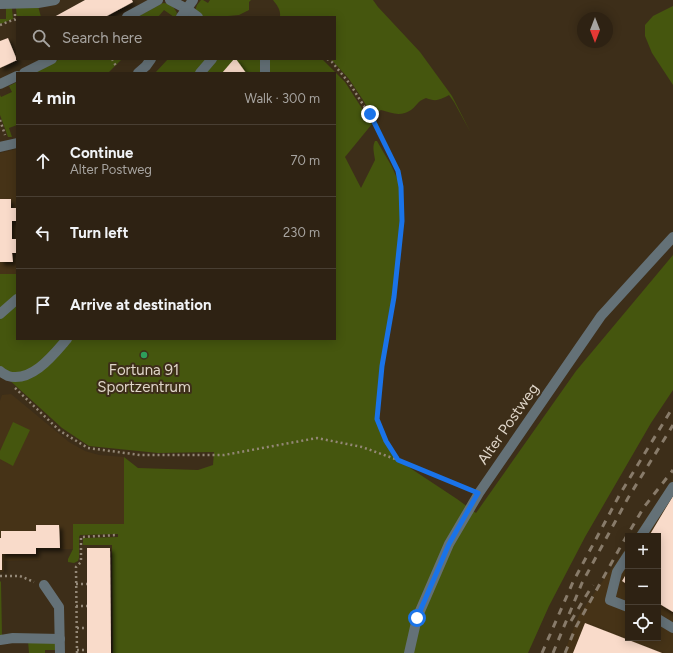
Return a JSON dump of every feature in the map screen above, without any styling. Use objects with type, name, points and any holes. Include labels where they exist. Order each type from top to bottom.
[{"type":"street","points":[[0,4],[38,3],[55,0]]},
{"type":"street","points":[[129,16],[158,0]]},
{"type":"street","points":[[170,0],[184,13],[194,16]]},
{"type":"street","points":[[184,13],[193,0]]},
{"type":"street","points":[[26,72],[50,60]]},
{"type":"street","points":[[139,72],[150,60]]},
{"type":"street","points":[[201,72],[211,60]]},
{"type":"street","points":[[264,60],[265,72]]},
{"type":"street","points":[[0,84],[16,76]]},
{"type":"street","name":"Alter Postweg","points":[[409,653],[417,618],[449,544],[478,493],[601,316],[673,237]]},
{"type":"street","points":[[0,314],[16,300]]},
{"type":"street","points":[[0,371],[8,376],[20,377],[29,374],[49,359],[66,340]]},
{"type":"street","points":[[643,533],[673,487]]},
{"type":"street","points":[[625,560],[617,572],[610,600],[625,606]]},
{"type":"street","points":[[44,585],[59,607],[60,653]]},
{"type":"street","points":[[661,620],[673,628]]},
{"type":"street","points":[[0,640],[13,638],[60,639]]},
{"type":"path","points":[[0,26],[15,19],[16,21]]},
{"type":"path","points":[[113,60],[116,66]]},
{"type":"path","points":[[329,60],[350,84],[370,114],[398,171],[401,187],[402,221],[394,297],[382,366],[377,419],[386,441],[398,460]]},
{"type":"path","points":[[0,120],[9,145]]},
{"type":"path","points":[[11,384],[60,431],[88,448],[140,455],[224,455],[317,438],[362,447],[478,493]]},
{"type":"path","points":[[81,562],[81,537],[117,535]]},
{"type":"path","points":[[87,562],[81,562],[76,566],[76,606],[77,652],[88,650]]},
{"type":"path","points":[[0,576],[20,576],[44,585]]},
{"type":"path","points":[[76,584],[87,584]]},
{"type":"path","points":[[76,606],[87,606]]},
{"type":"path","points":[[77,628],[87,628]]},
{"type":"shaded area","points":[[16,149],[16,274],[0,274],[0,153]]},
{"type":"shaded area","points":[[11,394],[69,442],[85,451],[99,455],[124,457],[124,524],[73,524],[73,549],[40,549],[40,560],[4,561],[4,572],[0,572],[0,401],[2,395]]},
{"type":"shaded area","points":[[673,479],[673,653],[564,653],[579,615],[625,549],[625,641],[661,641],[661,533],[636,533]]},
{"type":"green space","points":[[201,0],[208,3],[210,0],[251,0],[249,2],[249,10],[239,15],[228,16],[200,16],[195,11]]},
{"type":"green space","points":[[273,0],[373,0],[420,52],[452,96],[471,133],[449,95],[438,100],[426,98],[420,101],[411,110],[400,114],[381,110],[376,113],[375,118],[380,130],[349,79],[332,60],[336,60],[336,16],[280,16],[277,6]]},
{"type":"green space","points":[[163,3],[170,4],[177,13],[176,16],[173,16],[164,10],[159,16],[139,16]]},
{"type":"green space","points":[[38,6],[41,16],[17,16],[16,8]]},
{"type":"green space","points":[[673,6],[673,85],[652,53],[645,36],[645,25],[653,16]]},
{"type":"green space","points":[[6,8],[12,8],[13,19],[0,24],[0,19],[6,19]]},
{"type":"green space","points":[[58,60],[121,60],[109,72],[35,72]]},
{"type":"green space","points":[[167,60],[323,60],[335,72],[156,72]]},
{"type":"green space","points":[[336,73],[345,82],[372,124],[345,157],[361,188],[375,160],[373,148],[375,141],[377,141],[391,165],[401,187],[402,221],[394,297],[382,366],[377,419],[386,441],[398,460],[476,513],[576,371],[673,255],[673,390],[651,423],[585,537],[549,606],[528,653],[113,653],[112,545],[83,545],[83,538],[118,537],[118,534],[80,535],[78,561],[74,563],[68,562],[73,549],[73,524],[124,524],[124,457],[138,468],[198,470],[213,465],[214,452],[158,453],[89,446],[62,428],[0,370],[0,274],[16,274],[16,340],[336,340]]},
{"type":"green space","points":[[16,82],[16,125],[9,128],[12,137],[8,137],[0,115],[0,95],[1,97],[12,92],[9,86]]},
{"type":"green space","points":[[13,422],[30,430],[13,466],[0,459],[0,451]]},
{"type":"green space","points":[[0,581],[2,636],[0,637]]},
{"type":"green space","points":[[50,640],[55,644],[55,650],[45,650],[45,653],[29,653],[28,641]]},
{"type":"building","points":[[85,0],[132,0],[133,2],[107,16],[56,16]]},
{"type":"building","points":[[8,38],[17,60],[0,68],[0,41]]},
{"type":"building","points":[[233,60],[237,60],[245,72],[223,72]]},
{"type":"building","points":[[0,199],[11,199],[11,208],[16,208],[16,221],[12,221],[12,239],[16,239],[16,253],[12,253],[13,262],[0,262]]},
{"type":"building","points":[[673,496],[673,612],[661,605],[661,533],[651,533]]},
{"type":"building","points":[[36,525],[59,525],[60,548],[36,548],[36,554],[2,554],[2,570],[0,570],[1,531],[36,531]]},
{"type":"building","points":[[87,548],[110,548],[111,653],[87,653]]},
{"type":"building","points":[[625,576],[625,583],[622,581]]},
{"type":"building","points":[[585,623],[625,639],[625,641],[631,641],[662,653],[573,653]]},
{"type":"railway","points":[[542,653],[573,582],[620,494],[673,407]]},
{"type":"railway","points":[[553,653],[582,583],[628,498],[673,425]]},
{"type":"railway","points":[[565,653],[576,627],[622,544],[644,507],[673,470]]},
{"type":"railway","points":[[571,621],[593,585]]},
{"type":"place","name":"Fortuna 91 Sportzentrum","points":[[144,355]]},
{"type":"route","points":[[370,114],[398,171],[401,187],[402,221],[394,297],[382,366],[377,419],[386,441],[398,460],[478,493],[449,544],[417,618]]}]
